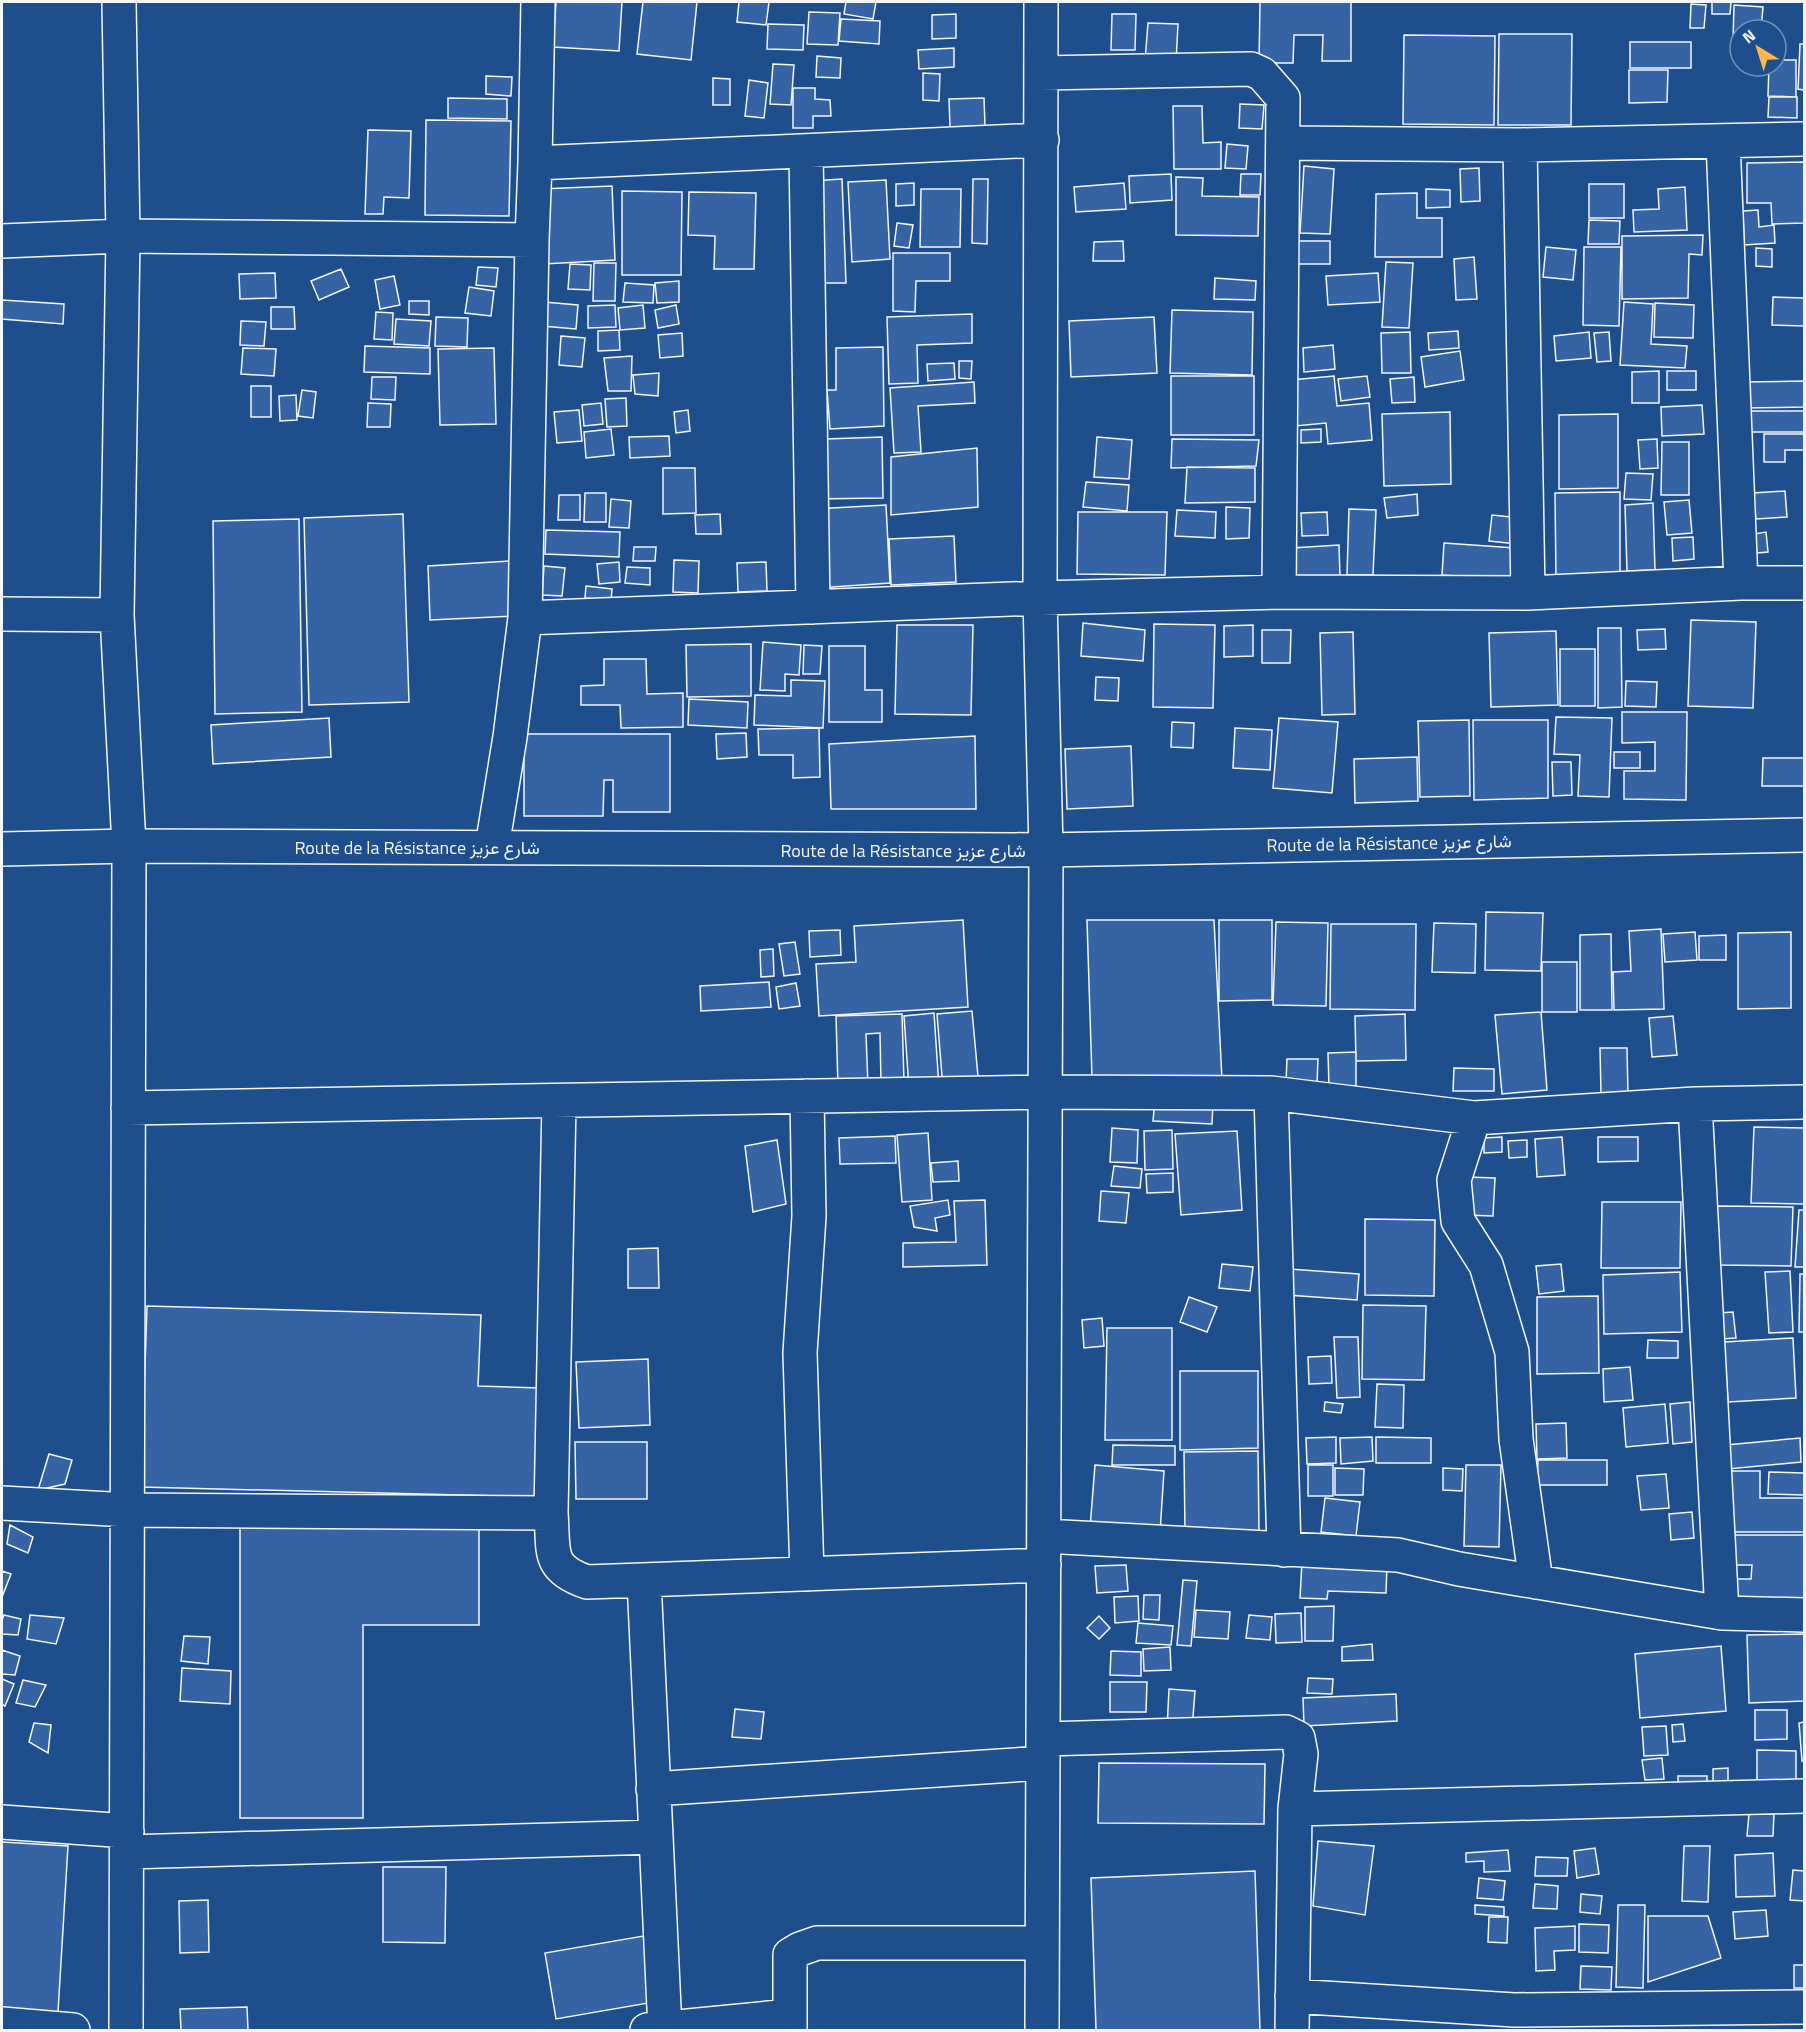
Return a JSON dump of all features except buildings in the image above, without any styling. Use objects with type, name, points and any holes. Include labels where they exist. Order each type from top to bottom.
[{"type":"street","points":[[119,2],[123,236],[117,615],[129,846],[126,2031]]},
{"type":"street","points":[[492,847],[510,737],[525,618],[538,2]]},
{"type":"street","points":[[1041,2],[1040,598],[1046,850],[1042,2031]]},
{"type":"street","points":[[1041,73],[1251,69],[1262,74],[1283,98],[1279,592]]},
{"type":"street","points":[[1283,143],[1520,145],[1804,139]]},
{"type":"street","points":[[535,164],[1042,140]]},
{"type":"street","points":[[1723,141],[1741,584]]},
{"type":"street","points":[[1520,145],[1528,593]]},
{"type":"street","points":[[806,151],[813,607]]},
{"type":"street","points":[[2,241],[123,236],[532,240]]},
{"type":"street","points":[[525,618],[1040,598],[1279,592],[1528,593],[1804,583]]},
{"type":"street","points":[[2,614],[117,615]]},
{"type":"street","name":"Route de la Résistance شارع عزيز","points":[[2,849],[129,846],[1046,850],[1804,835]]},
{"type":"street","points":[[129,1108],[1045,1092],[1271,1093],[1474,1118],[1695,1104],[1804,1102]]},
{"type":"street","points":[[1271,1093],[1284,1550]]},
{"type":"street","points":[[807,1096],[809,1216],[800,1353],[807,1574]]},
{"type":"street","points":[[559,1101],[551,1513],[554,1556],[558,1567],[573,1577],[587,1582],[807,1574],[1044,1550],[1284,1550],[1398,1555],[1459,1569],[1722,1613],[1804,1615]]},
{"type":"street","points":[[1695,1104],[1722,1613]]},
{"type":"street","points":[[1474,1118],[1454,1180],[1458,1221],[1486,1265],[1512,1352],[1516,1439],[1536,1582]]},
{"type":"street","points":[[2,1503],[128,1510],[551,1513]]},
{"type":"street","points":[[644,1580],[656,1837],[656,2030],[790,2023],[790,1955],[817,1943],[1042,1943]]},
{"type":"street","points":[[653,1790],[1043,1751],[1286,1732],[1298,1738],[1301,1754],[1295,1809],[1292,2031]]},
{"type":"street","points":[[1295,1809],[1804,1796]]},
{"type":"street","points":[[2,1822],[127,1841],[656,1837]]},
{"type":"street","points":[[1292,1996],[1514,2020],[1724,2018],[1804,2007]]},
{"type":"street","points":[[2,2024],[73,2031]]}]
